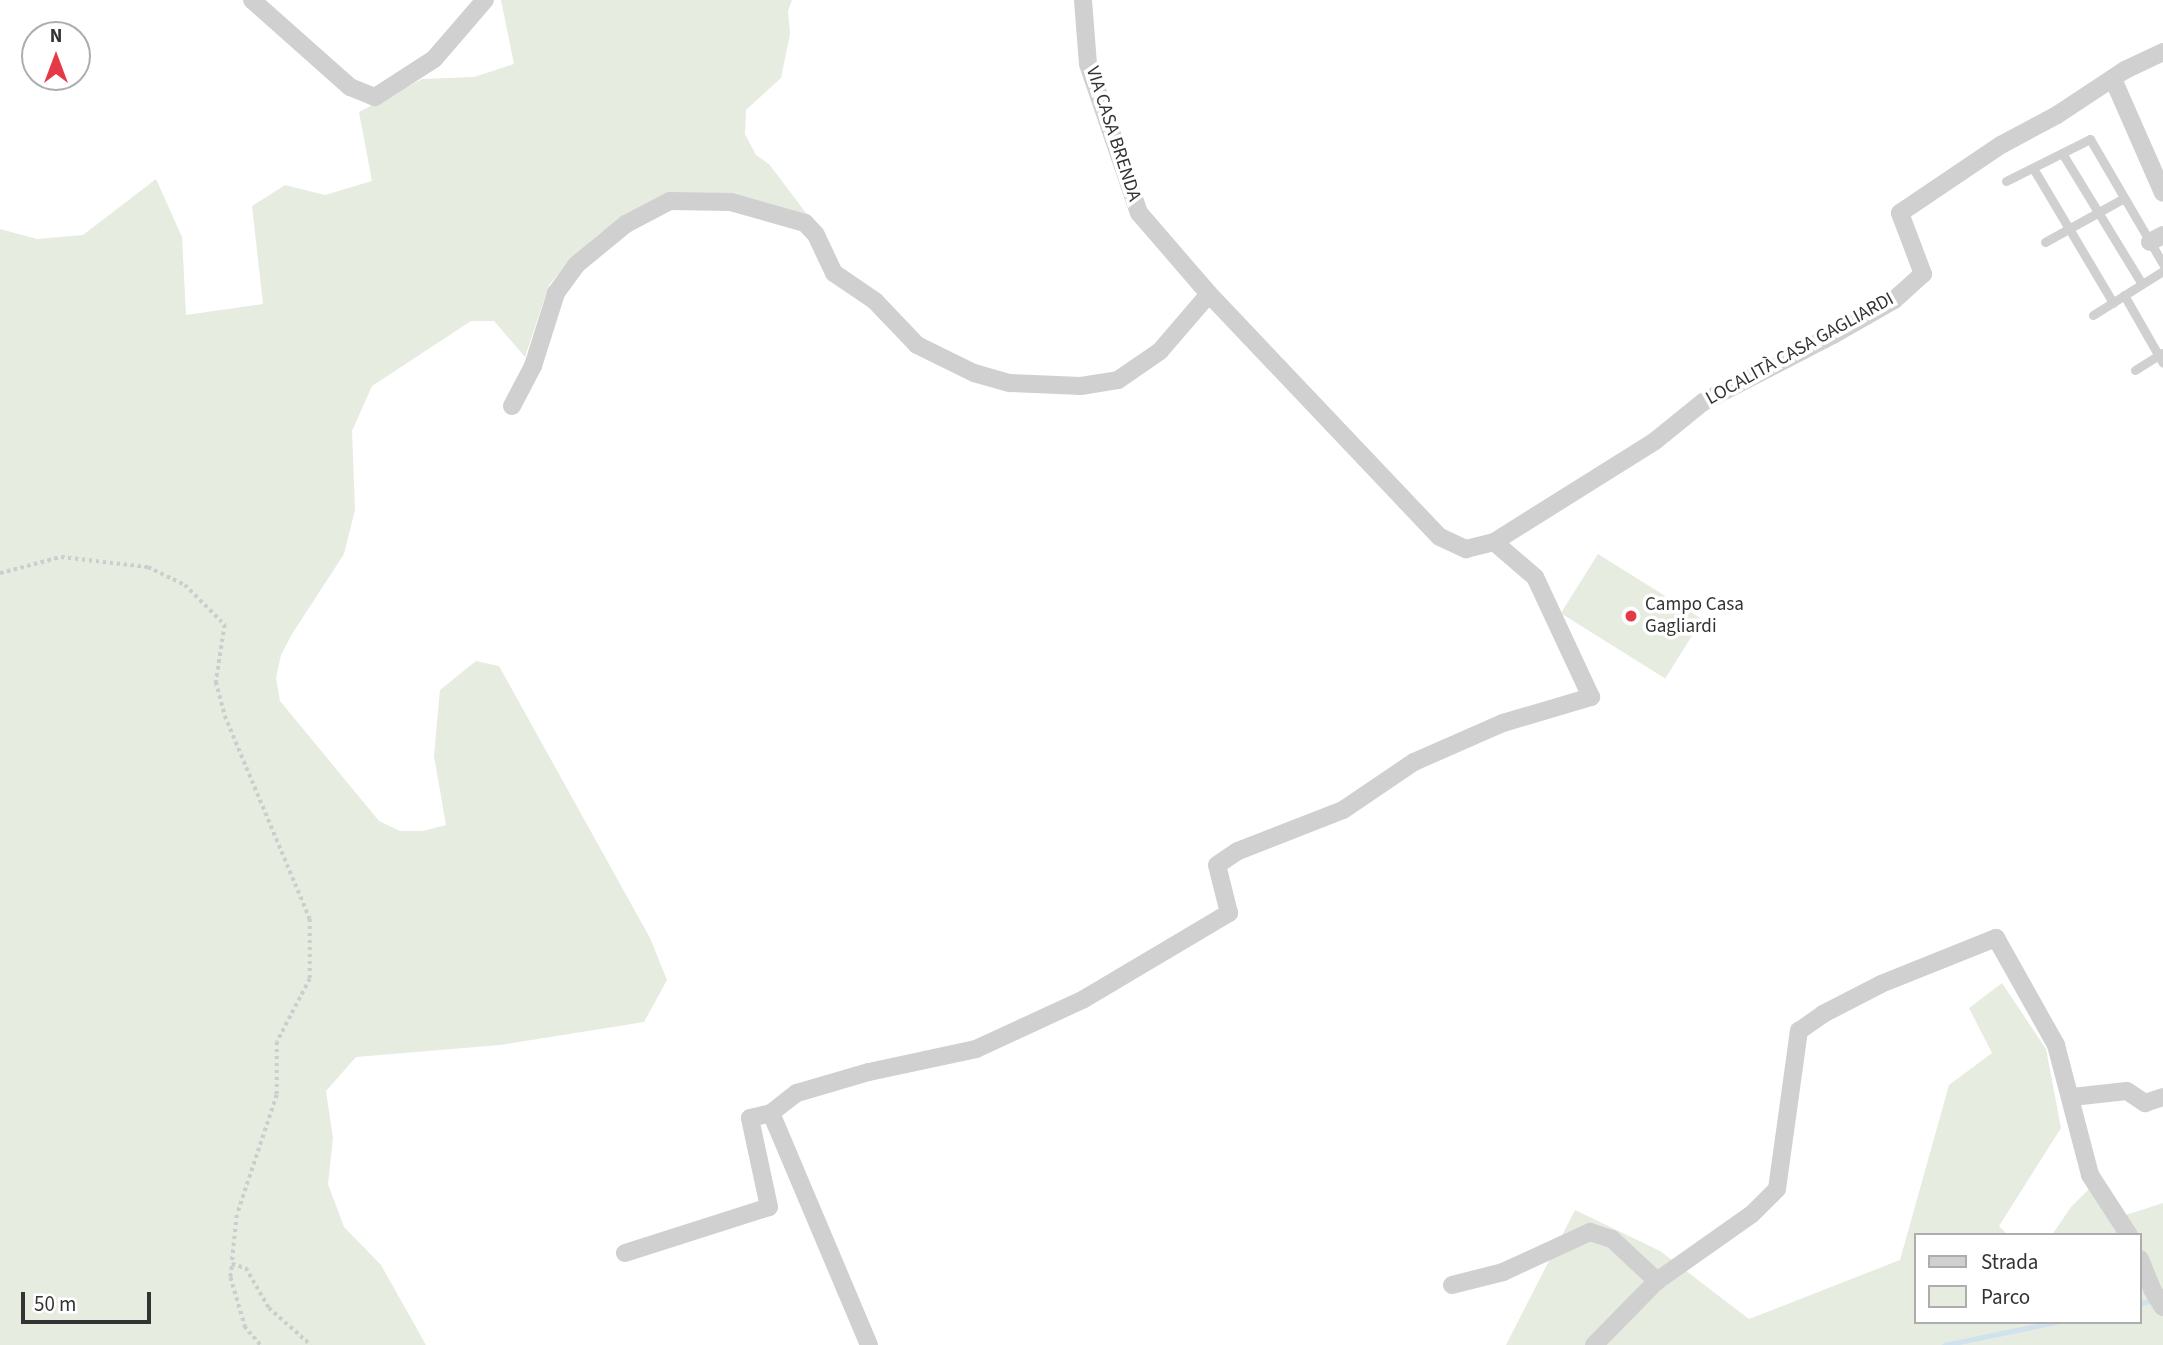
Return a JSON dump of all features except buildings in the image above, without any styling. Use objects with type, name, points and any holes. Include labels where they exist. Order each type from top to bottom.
[{"type":"street","points":[[252,0],[350,87],[375,97],[435,59],[485,0]]},
{"type":"street","name":"VIA CASA BRENDA","points":[[1083,0],[1088,64],[1139,213],[1209,294],[1440,537]]},
{"type":"street","name":"LOCALITÀ CASA GAGLIARDI","points":[[1440,537],[1466,549],[1494,542],[1655,441],[1703,402],[1833,335],[1894,300],[1923,274],[1900,213],[2001,145],[2163,52]]},
{"type":"street","points":[[2113,79],[2163,193]]},
{"type":"street","points":[[512,406],[533,366],[556,293],[576,265],[626,224],[670,201],[731,202],[805,223],[816,235],[834,273],[875,301],[895,325],[917,345],[974,373],[1010,383],[1081,386],[1118,380],[1160,351],[1209,294]]},
{"type":"street","points":[[625,1253],[769,1207],[750,1118],[771,1113],[797,1093],[869,1072],[976,1049],[1084,999],[1229,914],[1217,865],[1238,851],[1343,810],[1414,762],[1503,723],[1591,697],[1535,577],[1494,542]]},
{"type":"street","points":[[1594,1345],[1657,1281],[1752,1214],[1777,1189],[1799,1031],[1823,1014],[1881,984],[1996,938],[2056,1045],[2072,1097],[2090,1175],[2128,1233]]},
{"type":"street","points":[[2072,1097],[2127,1091],[2146,1103],[2163,1097]]},
{"type":"street","points":[[771,1113],[869,1345]]},
{"type":"street","points":[[1451,1285],[1503,1272],[1590,1232],[1612,1239],[1657,1281]]},
{"type":"street","points":[[2142,1264],[2162,1306]]},
{"type":"lane","points":[[2006,181],[2090,139],[2124,198],[2157,238],[2163,264]]},
{"type":"lane","points":[[2062,153],[2142,284]]},
{"type":"lane","points":[[2033,168],[2112,303]]},
{"type":"lane","points":[[2045,242],[2124,198]]},
{"type":"lane","points":[[2093,315],[2163,271]]},
{"type":"lane","points":[[2124,295],[2161,357],[2135,370]]},
{"type":"path","points":[[0,573],[61,557],[148,567],[185,585],[225,625],[216,682],[225,716],[310,919],[310,979],[277,1042],[277,1095],[237,1215],[230,1277],[245,1328],[260,1345]]},
{"type":"path","points":[[232,1264],[246,1268],[269,1308],[310,1345]]},
{"type":"green space","points":[[501,0],[792,0],[788,11],[790,34],[781,78],[746,110],[745,134],[756,155],[769,164],[809,217],[731,196],[640,208],[599,234],[573,257],[549,285],[525,357],[494,321],[471,321],[372,386],[352,431],[355,510],[344,554],[292,634],[281,655],[276,678],[280,701],[379,821],[400,831],[423,831],[446,825],[434,756],[440,690],[476,661],[499,666],[650,938],[667,980],[644,1022],[500,1045],[356,1057],[326,1091],[333,1138],[328,1184],[344,1227],[381,1265],[426,1345],[0,1345],[0,229],[37,239],[83,235],[156,179],[182,237],[186,315],[263,304],[252,206],[285,185],[325,195],[372,181],[359,112],[422,79],[474,77],[514,64]]},
{"type":"green space","name":"Campo Casa Gagliardi","points":[[1598,554],[1702,619],[1665,679],[1561,613]]},
{"type":"green space","points":[[2002,983],[2046,1049],[2061,1128],[1999,1226],[2006,1233],[1914,1233],[1914,1324],[2142,1324],[2142,1233],[2053,1233],[2071,1207],[2093,1185],[2126,1215],[2163,1203],[2163,1345],[1506,1345],[1575,1210],[1660,1251],[1749,1319],[1900,1260],[1949,1085],[1992,1053],[1969,1008]]},
{"type":"waterway","points":[[2142,1303],[2154,1300]]},
{"type":"waterway","points":[[1944,1345],[2046,1324]]},
{"type":"place","name":"Campo Casa Gagliardi","points":[[1631,616]]}]
